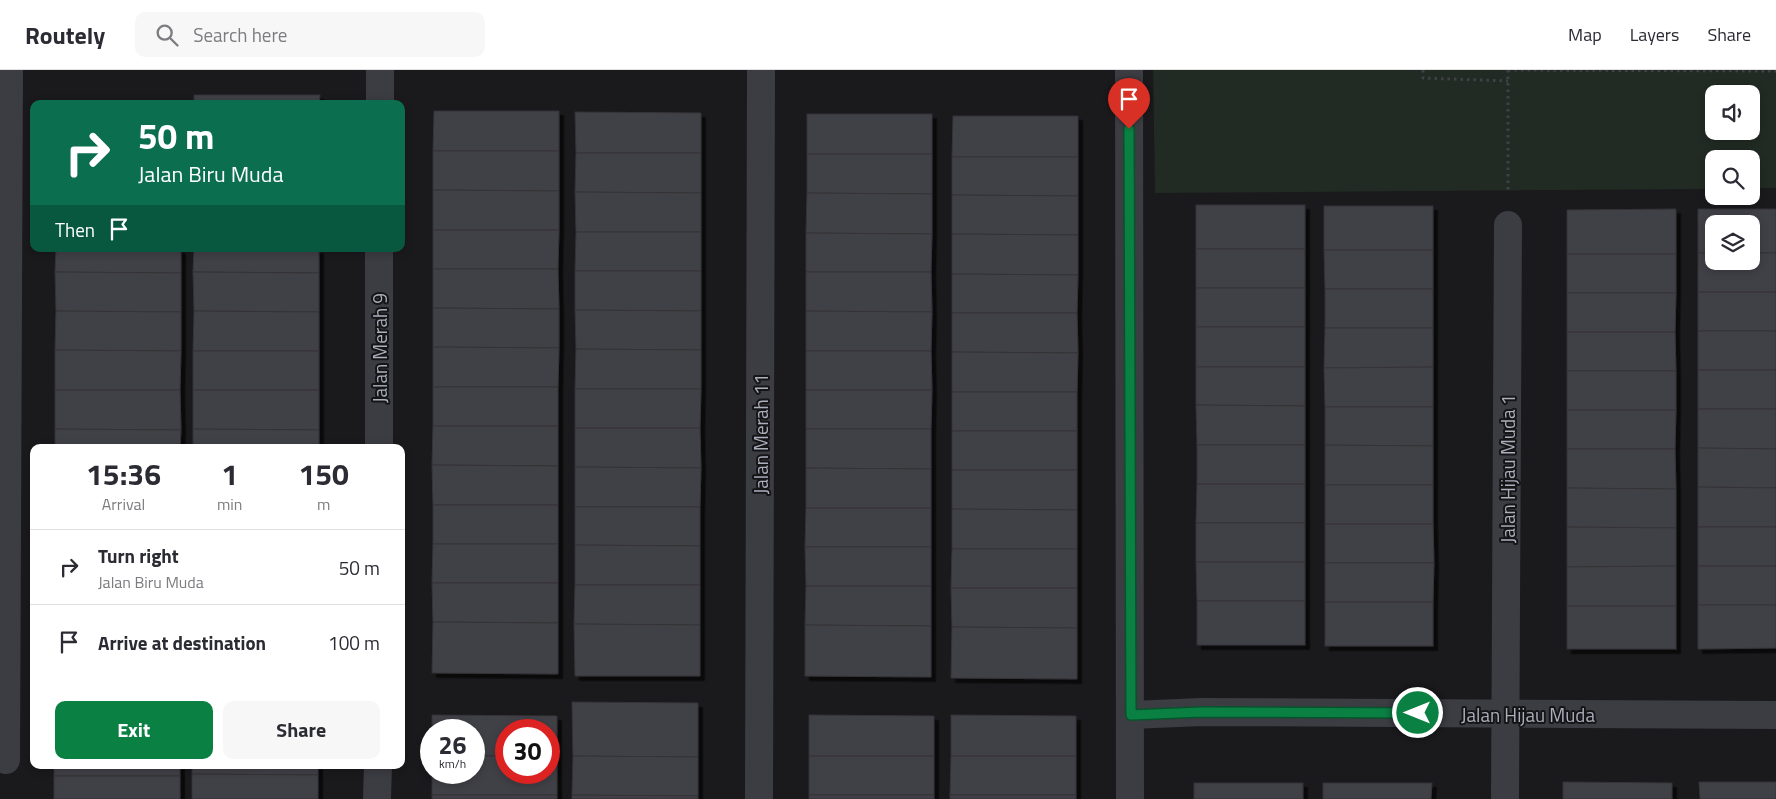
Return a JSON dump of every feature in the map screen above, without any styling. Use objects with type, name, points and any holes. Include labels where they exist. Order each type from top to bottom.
[{"type":"street","points":[[6,760],[9,70]]},
{"type":"street","points":[[380,70],[380,100]]},
{"type":"street","name":"Jalan Merah 11","points":[[759,799],[761,70]]},
{"type":"street","points":[[1129,70],[1130,799]]},
{"type":"street","name":"Jalan Hijau Muda 1","points":[[1506,799],[1508,225]]},
{"type":"street","name":"Jalan Merah 9","points":[[379,252],[379,444]]},
{"type":"street","name":"Jalan Hijau Muda","points":[[1131,715],[1202,712],[1776,715]]},
{"type":"street","points":[[378,769],[378,799]]},
{"type":"path","points":[[1423,70],[1423,78],[1508,81]]},
{"type":"path","points":[[1508,225],[1508,70],[1776,71]]},
{"type":"shaded area","points":[[1153,70],[1776,70],[1776,188],[1760,188],[1760,150],[1705,150],[1705,189],[1155,193]]},
{"type":"building","points":[[194,95],[320,95],[319,100],[194,100]]},
{"type":"building","points":[[434,111],[559,111],[559,151],[433,151]]},
{"type":"building","points":[[575,112],[701,113],[701,153],[576,153]]},
{"type":"building","points":[[807,114],[932,114],[932,154],[807,154]]},
{"type":"building","points":[[953,116],[1078,116],[1078,157],[952,157]]},
{"type":"building","points":[[433,151],[559,151],[559,191],[433,190]]},
{"type":"building","points":[[576,153],[701,153],[701,193],[575,192]]},
{"type":"building","points":[[807,154],[932,154],[932,194],[807,193]]},
{"type":"building","points":[[952,157],[1078,157],[1078,196],[952,195]]},
{"type":"building","points":[[433,190],[559,191],[559,230],[433,230]]},
{"type":"building","points":[[575,192],[701,193],[701,232],[576,232]]},
{"type":"building","points":[[807,193],[932,194],[932,234],[806,233]]},
{"type":"building","points":[[952,195],[1078,196],[1078,235],[952,234]]},
{"type":"building","points":[[1196,205],[1305,205],[1305,249],[1196,249]]},
{"type":"building","points":[[1324,206],[1433,206],[1433,250],[1324,250]]},
{"type":"building","points":[[1676,209],[1676,254],[1567,254],[1567,210]]},
{"type":"building","points":[[1698,209],[1776,209],[1776,253],[1760,253],[1760,215],[1705,215],[1705,253],[1698,253]]},
{"type":"building","points":[[433,230],[559,230],[558,269],[433,269]]},
{"type":"building","points":[[576,232],[701,232],[701,271],[575,271]]},
{"type":"building","points":[[806,233],[932,234],[931,272],[806,272]]},
{"type":"building","points":[[952,234],[1078,235],[1078,275],[952,274]]},
{"type":"building","points":[[1196,249],[1305,249],[1305,288],[1196,288]]},
{"type":"building","points":[[1324,250],[1433,250],[1433,289],[1325,289]]},
{"type":"building","points":[[56,252],[181,252],[181,273],[55,272]]},
{"type":"building","points":[[194,252],[319,252],[319,273],[193,272]]},
{"type":"building","points":[[1698,253],[1705,253],[1705,270],[1760,270],[1760,253],[1776,253],[1776,292],[1698,292]]},
{"type":"building","points":[[1567,254],[1676,254],[1676,293],[1567,293]]},
{"type":"building","points":[[433,269],[558,269],[559,309],[433,308]]},
{"type":"building","points":[[575,271],[701,271],[701,311],[575,310]]},
{"type":"building","points":[[55,272],[181,273],[181,312],[56,311]]},
{"type":"building","points":[[193,272],[319,273],[319,312],[194,311]]},
{"type":"building","points":[[806,272],[931,272],[932,312],[806,311]]},
{"type":"building","points":[[952,274],[1078,275],[1077,313],[952,313]]},
{"type":"building","points":[[1196,288],[1305,288],[1305,327],[1196,327]]},
{"type":"building","points":[[1325,289],[1433,289],[1433,328],[1325,328]]},
{"type":"building","points":[[1698,292],[1776,292],[1776,331],[1698,331]]},
{"type":"building","points":[[1567,293],[1676,293],[1675,332],[1567,332]]},
{"type":"building","points":[[433,308],[559,309],[559,348],[433,347]]},
{"type":"building","points":[[575,310],[701,311],[701,350],[576,349]]},
{"type":"building","points":[[56,311],[181,312],[181,351],[55,350]]},
{"type":"building","points":[[194,311],[319,312],[319,351],[193,351]]},
{"type":"building","points":[[806,311],[932,312],[931,351],[806,351]]},
{"type":"building","points":[[952,313],[1077,313],[1078,353],[952,352]]},
{"type":"building","points":[[1196,327],[1305,327],[1305,367],[1196,367]]},
{"type":"building","points":[[1325,328],[1433,328],[1433,367],[1324,368]]},
{"type":"building","points":[[1698,331],[1776,331],[1776,370],[1698,370]]},
{"type":"building","points":[[1567,332],[1675,332],[1676,371],[1567,371]]},
{"type":"building","points":[[433,347],[559,348],[558,387],[433,387]]},
{"type":"building","points":[[576,349],[701,350],[701,389],[575,389]]},
{"type":"building","points":[[55,350],[181,351],[180,390],[55,390]]},
{"type":"building","points":[[193,351],[319,351],[319,390],[193,390]]},
{"type":"building","points":[[806,351],[931,351],[932,390],[806,390]]},
{"type":"building","points":[[952,352],[1078,353],[1077,392],[952,392]]},
{"type":"building","points":[[1196,367],[1305,367],[1305,406],[1196,405]]},
{"type":"building","points":[[1433,367],[1433,407],[1325,407],[1324,368]]},
{"type":"building","points":[[1698,370],[1776,370],[1776,409],[1698,409]]},
{"type":"building","points":[[1567,371],[1676,371],[1676,410],[1567,410]]},
{"type":"building","points":[[433,387],[558,387],[558,426],[433,426]]},
{"type":"building","points":[[575,389],[701,389],[700,428],[575,428]]},
{"type":"building","points":[[55,390],[180,390],[181,430],[55,429]]},
{"type":"building","points":[[193,390],[319,390],[319,430],[193,429]]},
{"type":"building","points":[[806,390],[932,390],[931,429],[806,429]]},
{"type":"building","points":[[952,392],[1077,392],[1077,431],[952,431]]},
{"type":"building","points":[[1196,405],[1305,406],[1305,445],[1197,445]]},
{"type":"building","points":[[1325,407],[1433,407],[1433,446],[1325,445]]},
{"type":"building","points":[[1698,409],[1776,409],[1776,449],[1698,448]]},
{"type":"building","points":[[1567,410],[1676,410],[1675,449],[1567,449]]},
{"type":"building","points":[[433,426],[558,426],[558,466],[432,465]]},
{"type":"building","points":[[575,428],[700,428],[701,468],[575,467]]},
{"type":"building","points":[[55,429],[181,430],[180,444],[55,444]]},
{"type":"building","points":[[193,429],[319,430],[319,444],[193,444]]},
{"type":"building","points":[[806,429],[931,429],[931,469],[806,468]]},
{"type":"building","points":[[952,431],[1077,431],[1077,470],[952,470]]},
{"type":"building","points":[[1197,445],[1305,445],[1305,484],[1197,484]]},
{"type":"building","points":[[1325,445],[1433,446],[1433,485],[1325,485]]},
{"type":"building","points":[[1698,448],[1776,449],[1776,488],[1698,487]]},
{"type":"building","points":[[1567,449],[1675,449],[1676,489],[1567,488]]},
{"type":"building","points":[[432,465],[558,466],[558,505],[433,505]]},
{"type":"building","points":[[575,467],[701,468],[700,507],[575,507]]},
{"type":"building","points":[[806,468],[931,469],[931,508],[806,508]]},
{"type":"building","points":[[952,470],[1077,470],[1077,510],[952,509]]},
{"type":"building","points":[[1197,484],[1305,484],[1305,523],[1196,523]]},
{"type":"building","points":[[1325,485],[1433,485],[1433,524],[1325,524]]},
{"type":"building","points":[[1698,487],[1776,488],[1776,527],[1698,527]]},
{"type":"building","points":[[1567,488],[1676,489],[1676,528],[1567,527]]},
{"type":"building","points":[[433,505],[558,505],[558,544],[433,544]]},
{"type":"building","points":[[575,507],[700,507],[700,546],[575,545]]},
{"type":"building","points":[[806,508],[931,508],[931,547],[805,547]]},
{"type":"building","points":[[952,509],[1077,510],[1077,549],[952,549]]},
{"type":"building","points":[[1196,523],[1305,523],[1305,562],[1196,562]]},
{"type":"building","points":[[1325,524],[1433,524],[1434,563],[1325,563]]},
{"type":"building","points":[[1567,527],[1676,528],[1676,566],[1567,567]]},
{"type":"building","points":[[1698,527],[1776,527],[1776,566],[1698,566]]},
{"type":"building","points":[[433,544],[558,544],[558,583],[432,583]]},
{"type":"building","points":[[575,545],[700,546],[700,585],[575,585]]},
{"type":"building","points":[[805,547],[931,547],[931,586],[806,586]]},
{"type":"building","points":[[952,549],[1077,549],[1077,588],[951,588]]},
{"type":"building","points":[[1196,562],[1305,562],[1305,601],[1197,601]]},
{"type":"building","points":[[1325,563],[1434,563],[1433,602],[1325,602]]},
{"type":"building","points":[[1676,566],[1676,606],[1567,606],[1567,567]]},
{"type":"building","points":[[1698,566],[1776,566],[1776,605],[1698,605]]},
{"type":"building","points":[[432,583],[558,583],[558,623],[433,622]]},
{"type":"building","points":[[575,585],[700,585],[700,625],[574,624]]},
{"type":"building","points":[[806,586],[931,586],[931,626],[805,625]]},
{"type":"building","points":[[951,588],[1077,588],[1077,628],[952,627]]},
{"type":"building","points":[[1197,601],[1305,601],[1305,645],[1197,645]]},
{"type":"building","points":[[1325,602],[1433,602],[1433,646],[1325,646]]},
{"type":"building","points":[[1698,605],[1776,605],[1776,648],[1698,649]]},
{"type":"building","points":[[1567,606],[1676,606],[1676,649],[1567,649]]},
{"type":"building","points":[[433,622],[558,623],[558,674],[432,673]]},
{"type":"building","points":[[574,624],[700,625],[700,676],[575,676]]},
{"type":"building","points":[[805,625],[931,626],[931,677],[805,676]]},
{"type":"building","points":[[952,627],[1077,628],[1077,679],[951,678]]},
{"type":"building","points":[[572,702],[698,703],[698,757],[573,756]]},
{"type":"building","points":[[432,715],[557,716],[557,719],[495,719],[495,756],[485,756],[485,719],[432,719]]},
{"type":"building","points":[[809,715],[934,716],[934,756],[809,756]]},
{"type":"building","points":[[951,715],[1076,716],[1076,756],[951,756]]},
{"type":"building","points":[[485,756],[495,756],[495,784],[557,784],[557,795],[432,795],[432,784],[485,784]]},
{"type":"building","points":[[573,756],[698,757],[698,796],[572,795]]},
{"type":"building","points":[[809,756],[934,756],[934,795],[809,795]]},
{"type":"building","points":[[951,756],[1076,756],[1076,795],[950,795]]},
{"type":"building","points":[[54,769],[180,769],[180,776],[54,776]]},
{"type":"building","points":[[192,769],[318,769],[318,775],[192,774]]},
{"type":"building","points":[[192,774],[318,775],[318,799],[192,799]]},
{"type":"building","points":[[54,776],[180,776],[180,799],[54,799]]},
{"type":"building","points":[[1563,782],[1672,783],[1672,799],[1563,799]]},
{"type":"building","points":[[1699,782],[1776,782],[1776,799],[1700,799]]},
{"type":"building","points":[[1194,783],[1303,783],[1303,799],[1194,799]]},
{"type":"building","points":[[1323,783],[1432,783],[1431,799],[1323,799]]},
{"type":"building","points":[[432,795],[557,795],[557,799],[432,799]]},
{"type":"building","points":[[572,795],[698,796],[698,799],[572,799]]},
{"type":"building","points":[[809,795],[934,795],[934,799],[809,799]]},
{"type":"building","points":[[950,795],[1076,795],[1076,799],[950,799]]},
{"type":"route","points":[[1129,129],[1131,715],[1202,712],[1418,713]]}]
